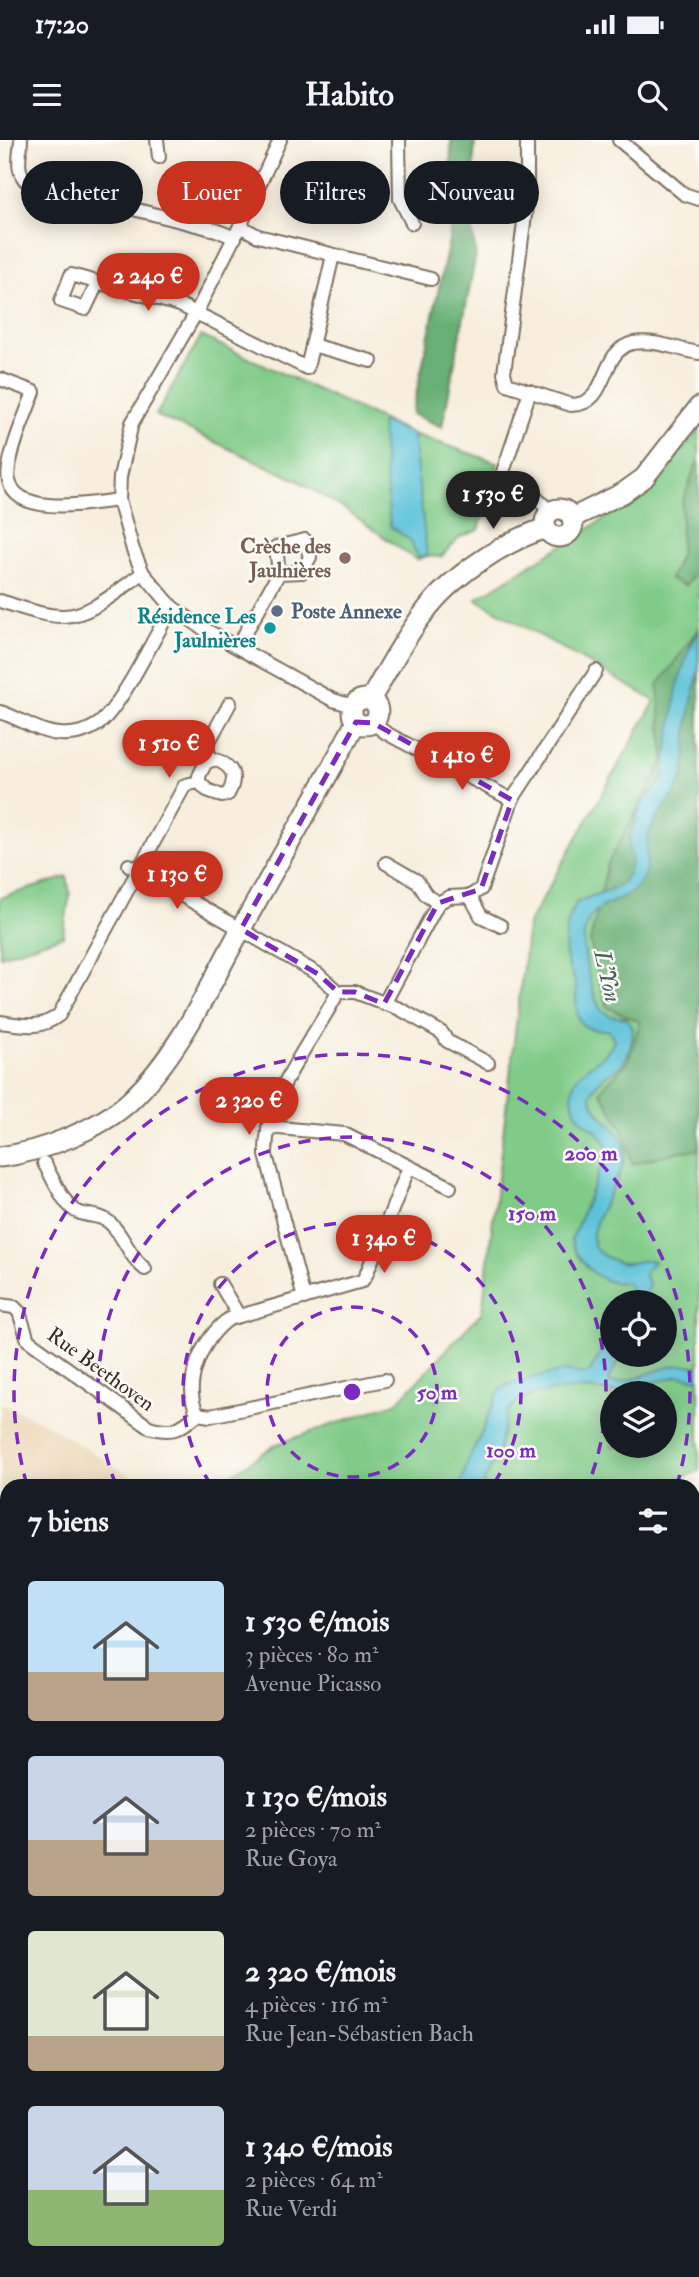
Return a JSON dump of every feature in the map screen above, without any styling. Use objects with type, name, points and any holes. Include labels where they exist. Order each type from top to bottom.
[{"type":"street","points":[[21,140],[19,169],[22,177],[36,186],[432,279]]},
{"type":"street","points":[[157,140],[159,157]]},
{"type":"street","points":[[280,140],[195,313],[132,424],[120,477],[120,500],[133,550],[143,573],[172,607],[204,629],[333,700],[363,713],[386,733],[512,800]]},
{"type":"street","points":[[400,140],[400,199],[404,207]]},
{"type":"street","points":[[527,140],[527,200],[504,373],[507,384],[571,405],[580,405],[594,397],[617,351],[632,344],[647,342],[697,353]]},
{"type":"street","points":[[619,140],[684,194],[699,199]]},
{"type":"street","points":[[98,282],[180,305],[307,368],[333,255]]},
{"type":"street","points":[[312,345],[371,361]]},
{"type":"street","points":[[0,379],[34,392],[4,481],[15,493],[36,504],[120,500]]},
{"type":"street","points":[[530,391],[502,475],[531,493],[548,520],[554,536],[566,536],[572,530],[572,518],[623,493],[644,478],[699,407]]},
{"type":"street","points":[[0,1157],[37,1150],[96,1124],[128,1103],[148,1083],[170,1054],[363,713],[425,611],[479,561],[548,520]]},
{"type":"street","points":[[0,601],[47,614],[71,615],[96,604],[143,573]]},
{"type":"street","points":[[238,646],[279,573]]},
{"type":"street","points":[[0,712],[50,733],[63,735],[80,733],[98,725],[118,702],[172,607]]},
{"type":"street","points":[[384,1004],[438,903],[449,897],[470,895],[481,889],[512,800],[596,671]]},
{"type":"street","points":[[210,761],[207,745],[230,703]]},
{"type":"street","points":[[210,761],[222,762],[233,770],[233,786],[228,794],[222,796],[207,790],[199,782],[202,769],[210,761]]},
{"type":"street","points":[[0,1022],[32,1027],[44,1025],[59,1015],[134,867],[185,785],[199,782]]},
{"type":"street","points":[[386,863],[417,881],[426,895],[438,903]]},
{"type":"street","points":[[134,867],[318,974],[338,992],[355,992],[400,1009],[442,1033],[447,1041],[488,1063]]},
{"type":"street","points":[[470,895],[481,916],[501,926]]},
{"type":"street","points":[[304,1298],[266,1155],[268,1127],[273,1106],[338,992]]},
{"type":"street","points":[[268,1127],[344,1134],[450,1188]]},
{"type":"street","points":[[44,1163],[69,1206],[77,1212],[109,1222],[145,1269]]},
{"type":"street","points":[[385,1380],[210,1416],[198,1414],[191,1402],[191,1387],[203,1347],[229,1319],[358,1282],[366,1275],[409,1167]]},
{"type":"street","points":[[220,1284],[239,1317]]},
{"type":"street","name":"Rue Beethoven","points":[[0,1305],[14,1307],[19,1312],[28,1340],[149,1427],[167,1430],[181,1428],[198,1414]]},
{"type":"highlighted area","points":[[356,722],[373,723],[512,800],[481,889],[438,903],[384,1004],[355,992],[338,992],[318,974],[241,929]]},
{"type":"shaded area","points":[[0,1403],[46,1424],[136,1479],[0,1479]]},
{"type":"green space","points":[[451,140],[475,140],[474,161],[451,161]]},
{"type":"green space","points":[[450,224],[471,224],[476,255],[442,427],[412,414],[450,236]]},
{"type":"green space","points":[[201,336],[413,434],[498,463],[491,488],[475,486],[471,504],[484,513],[479,530],[460,537],[441,557],[427,556],[416,560],[349,512],[297,480],[156,415]]},
{"type":"green space","points":[[699,430],[699,1471],[679,1479],[224,1479],[277,1444],[398,1402],[482,1312],[528,924],[655,701],[476,599],[644,494]]},
{"type":"green space","points":[[699,458],[699,569],[685,586],[670,579],[680,555],[682,503]]},
{"type":"green space","points":[[699,628],[699,1150],[680,1151],[632,1164],[623,1129],[600,1091],[628,1061],[640,1022],[607,1007],[590,942],[607,865],[664,760],[658,685]]},
{"type":"green space","points":[[67,877],[70,894],[63,936],[0,956],[0,898]]},
{"type":"water","points":[[383,422],[413,434],[427,556],[418,557],[410,540],[390,526]]},
{"type":"water","points":[[699,629],[699,667],[681,781],[649,833],[646,869],[642,880],[627,894],[597,911],[586,926],[584,935],[587,968],[600,1009],[610,1016],[626,1018],[633,1028],[626,1058],[600,1081],[591,1094],[597,1110],[620,1135],[625,1152],[619,1175],[594,1227],[595,1248],[599,1253],[623,1263],[654,1261],[644,1274],[649,1285],[648,1290],[630,1290],[629,1285],[599,1277],[577,1254],[571,1241],[608,1150],[599,1134],[577,1114],[572,1093],[578,1076],[605,1054],[614,1039],[609,1031],[589,1028],[580,1021],[575,984],[566,954],[566,930],[577,902],[621,884],[629,872],[632,860],[630,837],[641,805],[663,780],[677,689],[687,655]]},
{"type":"water","points":[[600,1352],[600,1367],[616,1367],[609,1381],[600,1381],[600,1390],[546,1392],[518,1400],[507,1414],[498,1452],[485,1479],[462,1479],[498,1392],[506,1385],[565,1371],[585,1374],[590,1372]]},
{"type":"water","points":[[688,1365],[699,1367],[699,1379],[679,1376],[660,1381],[624,1381],[665,1368]]},
{"type":"place","name":"Crèche des Jaulnières","points":[[345,558]]},
{"type":"place","name":"Poste Annexe","points":[[277,611]]},
{"type":"place","name":"Résidence Les Jaulnières","points":[[270,628]]},
{"type":"water label","name":"L'Yon","points":[[608,976]]}]
